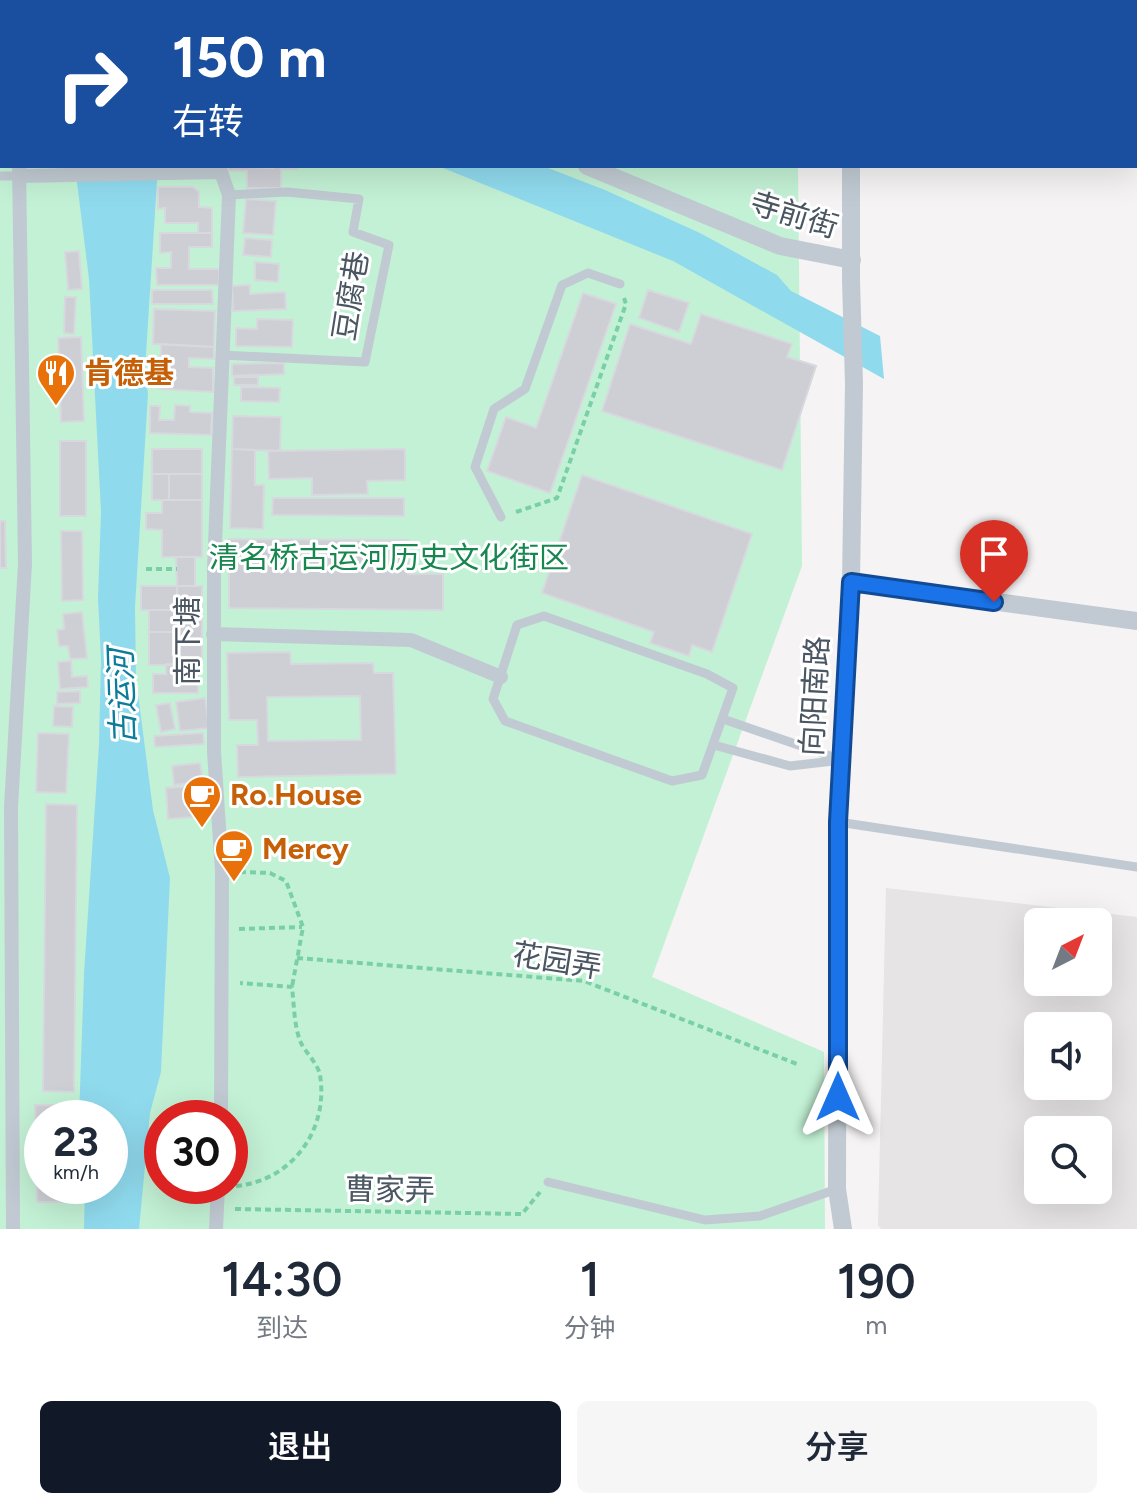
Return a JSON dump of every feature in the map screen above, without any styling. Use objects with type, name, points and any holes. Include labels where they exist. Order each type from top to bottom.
[{"type":"street","name":"寺前街","points":[[592,168],[780,246],[852,260]]},
{"type":"street","name":"向阳南路","points":[[843,1229],[837,1189],[838,822],[851,582],[854,384],[851,168]]},
{"type":"street","points":[[13,1229],[11,807],[25,564],[19,171],[56,176],[187,173],[219,169]]},
{"type":"street","name":"南下塘","points":[[219,169],[229,195],[213,634],[214,752],[222,871],[222,1100]]},
{"type":"street","points":[[851,582],[1137,621]]},
{"type":"street","points":[[213,634],[411,640],[501,677]]},
{"type":"street","points":[[216,1229],[217,1204]]},
{"type":"lane","points":[[0,176],[19,171]]},
{"type":"lane","name":"豆腐巷","points":[[222,355],[365,362],[389,245],[353,232],[359,199],[287,192],[229,195]]},
{"type":"lane","points":[[501,517],[475,467],[494,409],[525,389],[562,285],[588,273],[620,284]]},
{"type":"lane","points":[[544,616],[707,674],[733,688],[702,775],[672,781],[505,721],[493,699],[501,677],[517,625],[544,616]]},
{"type":"lane","points":[[723,719],[842,760]]},
{"type":"lane","points":[[714,745],[790,766],[842,760]]},
{"type":"lane","points":[[838,822],[1137,867]]},
{"type":"lane","points":[[548,1182],[705,1220],[760,1216],[837,1189]]},
{"type":"path","points":[[501,517],[557,498],[626,304],[620,284]]},
{"type":"path","points":[[146,569],[177,569]]},
{"type":"path","points":[[217,1209],[235,1186],[258,1184],[288,1166],[305,1148],[319,1110],[320,1073],[300,1040],[292,987],[303,927],[286,881],[270,873],[222,871]]},
{"type":"path","points":[[221,930],[303,927]]},
{"type":"path","name":"花园弄","points":[[297,958],[584,981],[797,1064]]},
{"type":"path","points":[[220,983],[292,987]]},
{"type":"path","name":"曹家弄","points":[[217,1209],[522,1214],[548,1182]]},
{"type":"shaded area","points":[[886,888],[1059,908],[1024,908],[1024,996],[1112,996],[1112,914],[1137,917],[1137,1229],[881,1229],[878,1225]]},
{"type":"green space","name":"清名桥古运河历史文化街区","points":[[0,168],[798,168],[802,566],[652,977],[824,1052],[825,1229],[0,1229]]},
{"type":"water","name":"古运河","points":[[75,168],[158,168],[145,370],[148,394],[135,607],[136,678],[153,810],[170,878],[161,1072],[153,1100],[144,1100],[144,1176],[139,1229],[84,1229],[85,1204],[128,1204],[128,1100],[80,1100],[84,974],[99,744],[101,512],[89,279]]},
{"type":"water","points":[[443,168],[548,168],[700,233],[777,275],[791,291],[880,336],[884,379],[673,261]]},
{"type":"building","points":[[228,168],[297,168],[281,169],[281,188],[247,188],[247,171],[228,171]]},
{"type":"building","points":[[158,187],[193,187],[199,192],[199,207],[212,208],[212,233],[198,233],[198,223],[165,223],[165,208],[158,209]]},
{"type":"building","points":[[246,199],[276,201],[273,235],[243,233]]},
{"type":"building","points":[[160,233],[212,233],[212,247],[189,247],[189,269],[219,269],[219,285],[157,285],[156,268],[171,268],[171,252],[160,253]]},
{"type":"building","points":[[245,238],[272,240],[271,257],[243,255]]},
{"type":"building","points":[[79,251],[82,289],[68,290],[65,252]]},
{"type":"building","points":[[255,262],[279,264],[278,282],[255,280]]},
{"type":"building","points":[[250,285],[250,294],[285,292],[286,309],[233,311],[232,286]]},
{"type":"building","points":[[152,290],[212,290],[213,304],[152,304]]},
{"type":"building","points":[[648,290],[689,303],[679,332],[639,318]]},
{"type":"building","points":[[583,293],[616,304],[550,493],[487,471],[506,417],[536,428]]},
{"type":"building","points":[[65,297],[76,297],[74,334],[64,333]]},
{"type":"building","points":[[154,309],[215,311],[214,347],[153,344]]},
{"type":"building","points":[[701,314],[792,344],[787,357],[816,366],[782,470],[602,411],[630,324],[691,344]]},
{"type":"building","points":[[257,319],[293,320],[292,347],[236,346],[236,328],[257,329]]},
{"type":"building","points":[[81,337],[84,421],[61,422],[58,338]]},
{"type":"building","points":[[161,344],[214,347],[214,359],[189,358],[189,367],[213,368],[213,392],[160,389]]},
{"type":"building","points":[[284,363],[284,374],[232,376],[232,364]]},
{"type":"building","points":[[234,377],[258,377],[258,385],[234,385]]},
{"type":"building","points":[[241,387],[280,388],[279,402],[241,401]]},
{"type":"building","points":[[175,405],[190,406],[190,412],[212,413],[211,435],[150,433],[150,406],[160,406],[159,420],[174,420]]},
{"type":"building","points":[[233,416],[281,417],[280,451],[232,449]]},
{"type":"building","points":[[60,441],[86,441],[86,516],[60,516]]},
{"type":"building","points":[[152,449],[202,449],[202,474],[152,474]]},
{"type":"building","points":[[232,449],[255,450],[255,485],[264,485],[263,529],[230,528]]},
{"type":"building","points":[[405,449],[405,480],[367,481],[368,494],[312,495],[312,478],[269,479],[268,451]]},
{"type":"building","points":[[152,474],[169,474],[169,500],[152,500]]},
{"type":"building","points":[[169,474],[202,474],[202,500],[169,500]]},
{"type":"building","points":[[582,475],[752,534],[712,652],[692,645],[689,656],[650,643],[654,632],[542,593]]},
{"type":"building","points":[[273,498],[404,498],[404,516],[272,515]]},
{"type":"building","points":[[162,500],[202,500],[202,557],[162,557],[162,530],[146,529],[146,513],[162,513]]},
{"type":"building","points":[[0,521],[5,521],[6,568],[0,568]]},
{"type":"building","points":[[61,531],[82,531],[83,600],[62,601]]},
{"type":"building","points":[[229,539],[408,540],[408,574],[443,574],[443,610],[229,608]]},
{"type":"building","points":[[176,557],[195,557],[195,586],[177,586]]},
{"type":"building","points":[[141,586],[177,586],[177,610],[141,610]]},
{"type":"building","points":[[177,586],[202,586],[202,610],[177,610]]},
{"type":"building","points":[[149,610],[177,610],[176,632],[149,632]]},
{"type":"building","points":[[177,610],[202,610],[202,665],[177,665]]},
{"type":"building","points":[[82,612],[87,658],[70,659],[68,646],[59,646],[57,630],[64,629],[63,614]]},
{"type":"building","points":[[149,632],[176,632],[177,665],[149,665]]},
{"type":"building","points":[[290,652],[291,664],[373,663],[374,673],[393,673],[396,774],[238,777],[237,745],[258,745],[257,720],[229,720],[227,653]],"holes":[[[360,696],[361,740],[268,741],[267,697]]]},
{"type":"building","points":[[71,661],[72,677],[87,676],[88,687],[60,689],[58,662]]},
{"type":"building","points":[[166,664],[198,665],[198,693],[153,693],[153,674],[166,674]]},
{"type":"building","points":[[80,691],[80,703],[57,704],[57,692]]},
{"type":"building","points":[[205,698],[209,728],[180,731],[176,702]]},
{"type":"building","points":[[170,703],[175,729],[161,732],[156,705]]},
{"type":"building","points":[[54,706],[73,707],[72,727],[53,726]]},
{"type":"building","points":[[38,733],[69,734],[66,793],[36,792]]},
{"type":"building","points":[[203,733],[204,744],[155,747],[154,736]]},
{"type":"building","points":[[200,763],[203,781],[174,785],[172,766]]},
{"type":"building","points":[[207,785],[209,816],[168,819],[166,788]]},
{"type":"building","points":[[46,804],[77,805],[74,1092],[43,1091]]},
{"type":"place","name":"肯德基","points":[[56,407]]},
{"type":"place","name":"Ro.House","points":[[202,829]]},
{"type":"place","name":"Mercy","points":[[234,883]]},
{"type":"route","points":[[838,1097],[838,822],[851,582],[994,602]]}]
